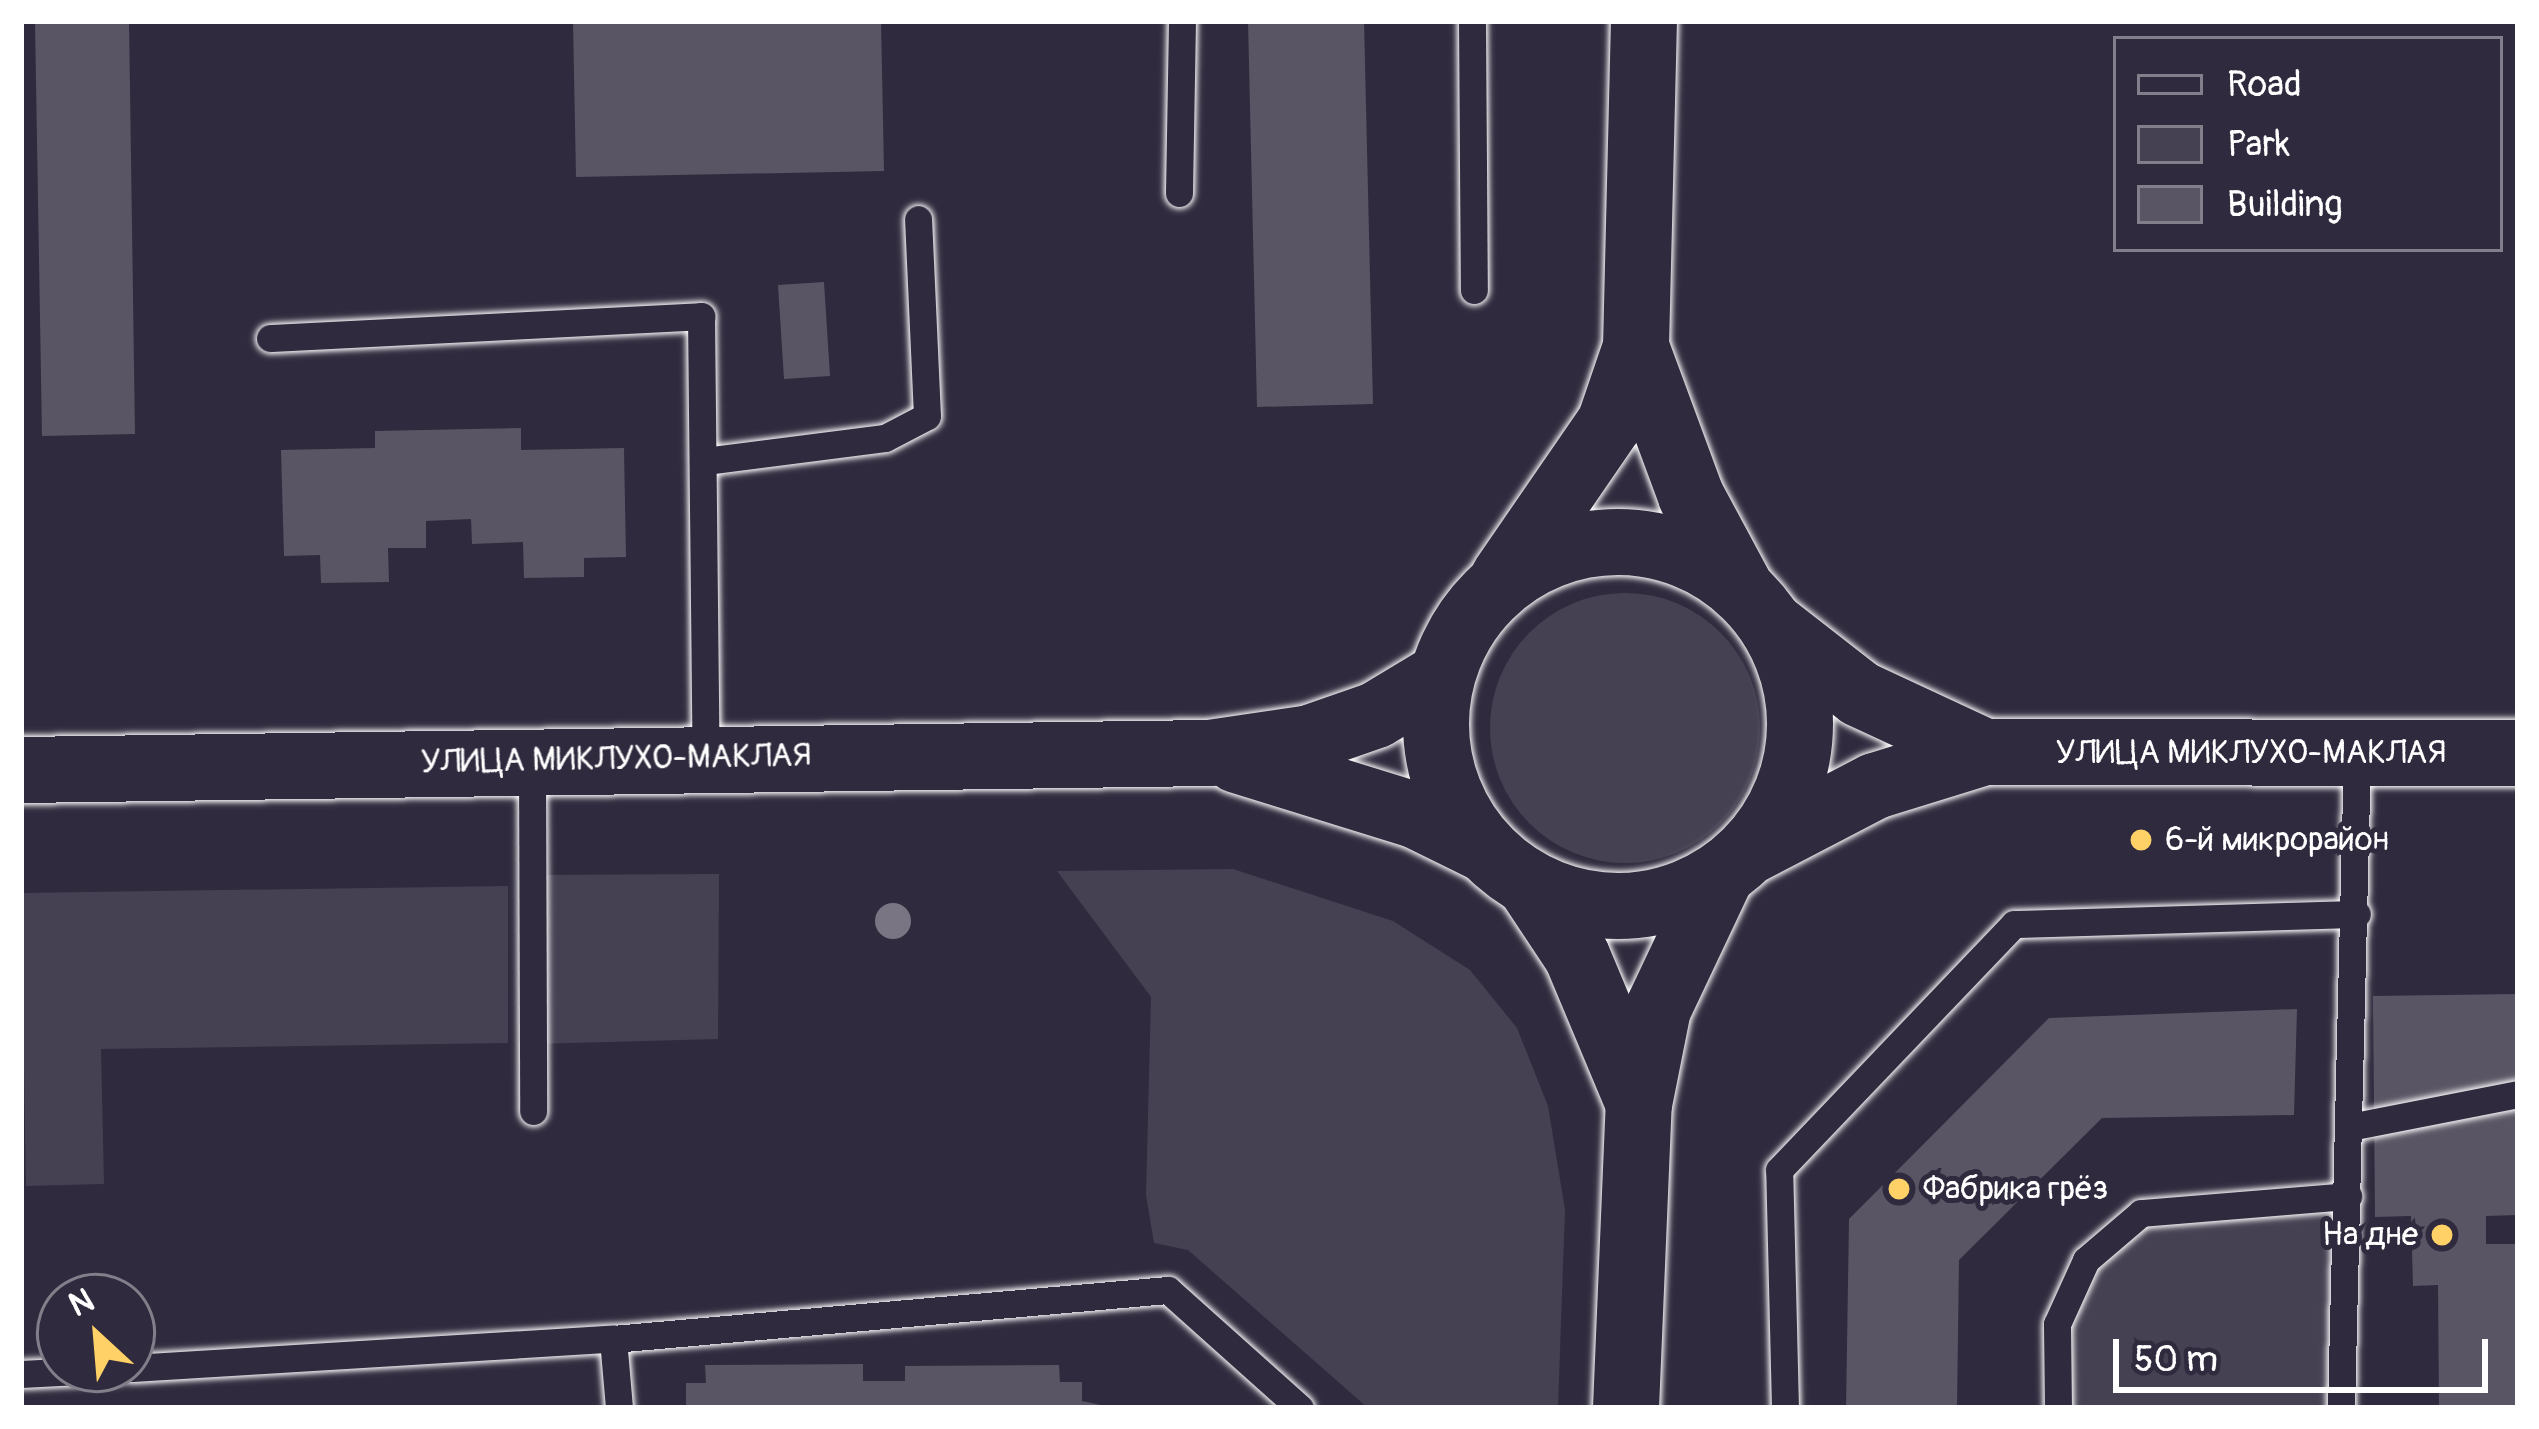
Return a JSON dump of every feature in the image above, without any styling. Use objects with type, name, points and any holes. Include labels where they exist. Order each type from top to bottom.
[{"type":"main road","points":[[1639,1103],[1576,956],[1440,769],[1441,676],[1454,642],[1610,424],[1636,346],[1644,21]]},
{"type":"main road","points":[[1626,1408],[1639,1103],[1658,1009],[1736,863],[1786,800],[1801,742],[1797,682],[1691,496],[1636,346]]},
{"type":"main road","points":[[1498,585],[1592,542],[1645,542],[1695,557],[1757,606]]},
{"type":"main road","name":"УЛИЦА МИКЛУХО-МАКЛАЯ","points":[[1757,606],[1860,694],[1984,752]]},
{"type":"main road","name":"УЛИЦА МИКЛУХО-МАКЛАЯ","points":[[21,770],[532,759],[1210,753],[1310,738],[1376,715],[1441,676]]},
{"type":"main road","name":"УЛИЦА МИКЛУХО-МАКЛАЯ","points":[[1736,863],[1874,786],[1984,752],[2518,753]]},
{"type":"main road","name":"УЛИЦА МИКЛУХО-МАКЛАЯ","points":[[1210,753],[1308,777],[1507,867]]},
{"type":"main road","points":[[1507,867],[1627,907],[1736,863]]},
{"type":"lane","points":[[1180,193],[1182,21]]},
{"type":"lane","points":[[1472,21],[1474,290]]},
{"type":"lane","points":[[705,461],[885,438],[927,416],[918,219]]},
{"type":"lane","points":[[270,338],[701,316],[706,757]]},
{"type":"lane","points":[[2341,1408],[2357,755]]},
{"type":"lane","points":[[532,759],[533,1111]]},
{"type":"lane","points":[[1785,1408],[1779,1170],[2014,924],[2356,914]]},
{"type":"lane","points":[[2350,1127],[2518,1094]]},
{"type":"lane","points":[[2058,1408],[2057,1324],[2086,1260],[2140,1213],[2348,1196]]},
{"type":"lane","points":[[156,1367],[613,1339],[1168,1290],[1300,1408]]},
{"type":"lane","points":[[613,1339],[619,1408]]},
{"type":"green space","points":[[1625,593],[1677,603],[1720,633],[1750,676],[1760,728],[1750,780],[1720,823],[1677,853],[1625,863],[1573,853],[1530,823],[1500,780],[1490,728],[1500,676],[1530,633],[1573,603]]},
{"type":"green space","points":[[1233,869],[1393,921],[1470,970],[1517,1028],[1548,1106],[1565,1210],[1558,1408],[1368,1408],[1188,1250],[1154,1243],[1146,1195],[1151,997],[1057,871]]},
{"type":"green space","points":[[719,874],[718,1039],[534,1044],[534,875]]},
{"type":"green space","points":[[508,886],[508,1043],[101,1049],[104,1184],[26,1186],[21,893]]},
{"type":"green space","points":[[2348,1196],[2341,1408],[2058,1408],[2057,1324],[2086,1260],[2141,1213]]},
{"type":"building","points":[[35,21],[129,21],[135,434],[42,436]]},
{"type":"building","points":[[573,21],[881,21],[884,171],[576,177]]},
{"type":"building","points":[[1248,21],[1364,21],[1373,404],[1257,407]]},
{"type":"building","points":[[824,282],[830,376],[784,379],[778,285]]},
{"type":"building","points":[[521,428],[521,450],[624,448],[626,557],[584,558],[584,577],[524,578],[523,542],[472,544],[471,519],[426,521],[426,548],[388,548],[389,582],[321,583],[320,555],[284,556],[281,450],[375,448],[375,431]]},
{"type":"building","points":[[2518,994],[2518,1215],[2486,1216],[2486,1244],[2518,1244],[2518,1408],[2439,1408],[2438,1285],[2413,1286],[2411,1216],[2375,1217],[2373,996]]},
{"type":"building","points":[[2297,1009],[2294,1115],[2102,1118],[1959,1260],[1957,1408],[1846,1408],[1849,1219],[2049,1018]]},
{"type":"building","points":[[863,1364],[863,1381],[905,1381],[905,1366],[1059,1365],[1060,1382],[1082,1382],[1082,1401],[1115,1408],[686,1408],[686,1383],[706,1383],[705,1365]]},
{"type":"place","name":"6-й микрорайон","points":[[2141,840]]},
{"type":"place","name":"Фабрика грёз","points":[[1899,1189]]},
{"type":"place","name":"На дне","points":[[2442,1235]]}]
